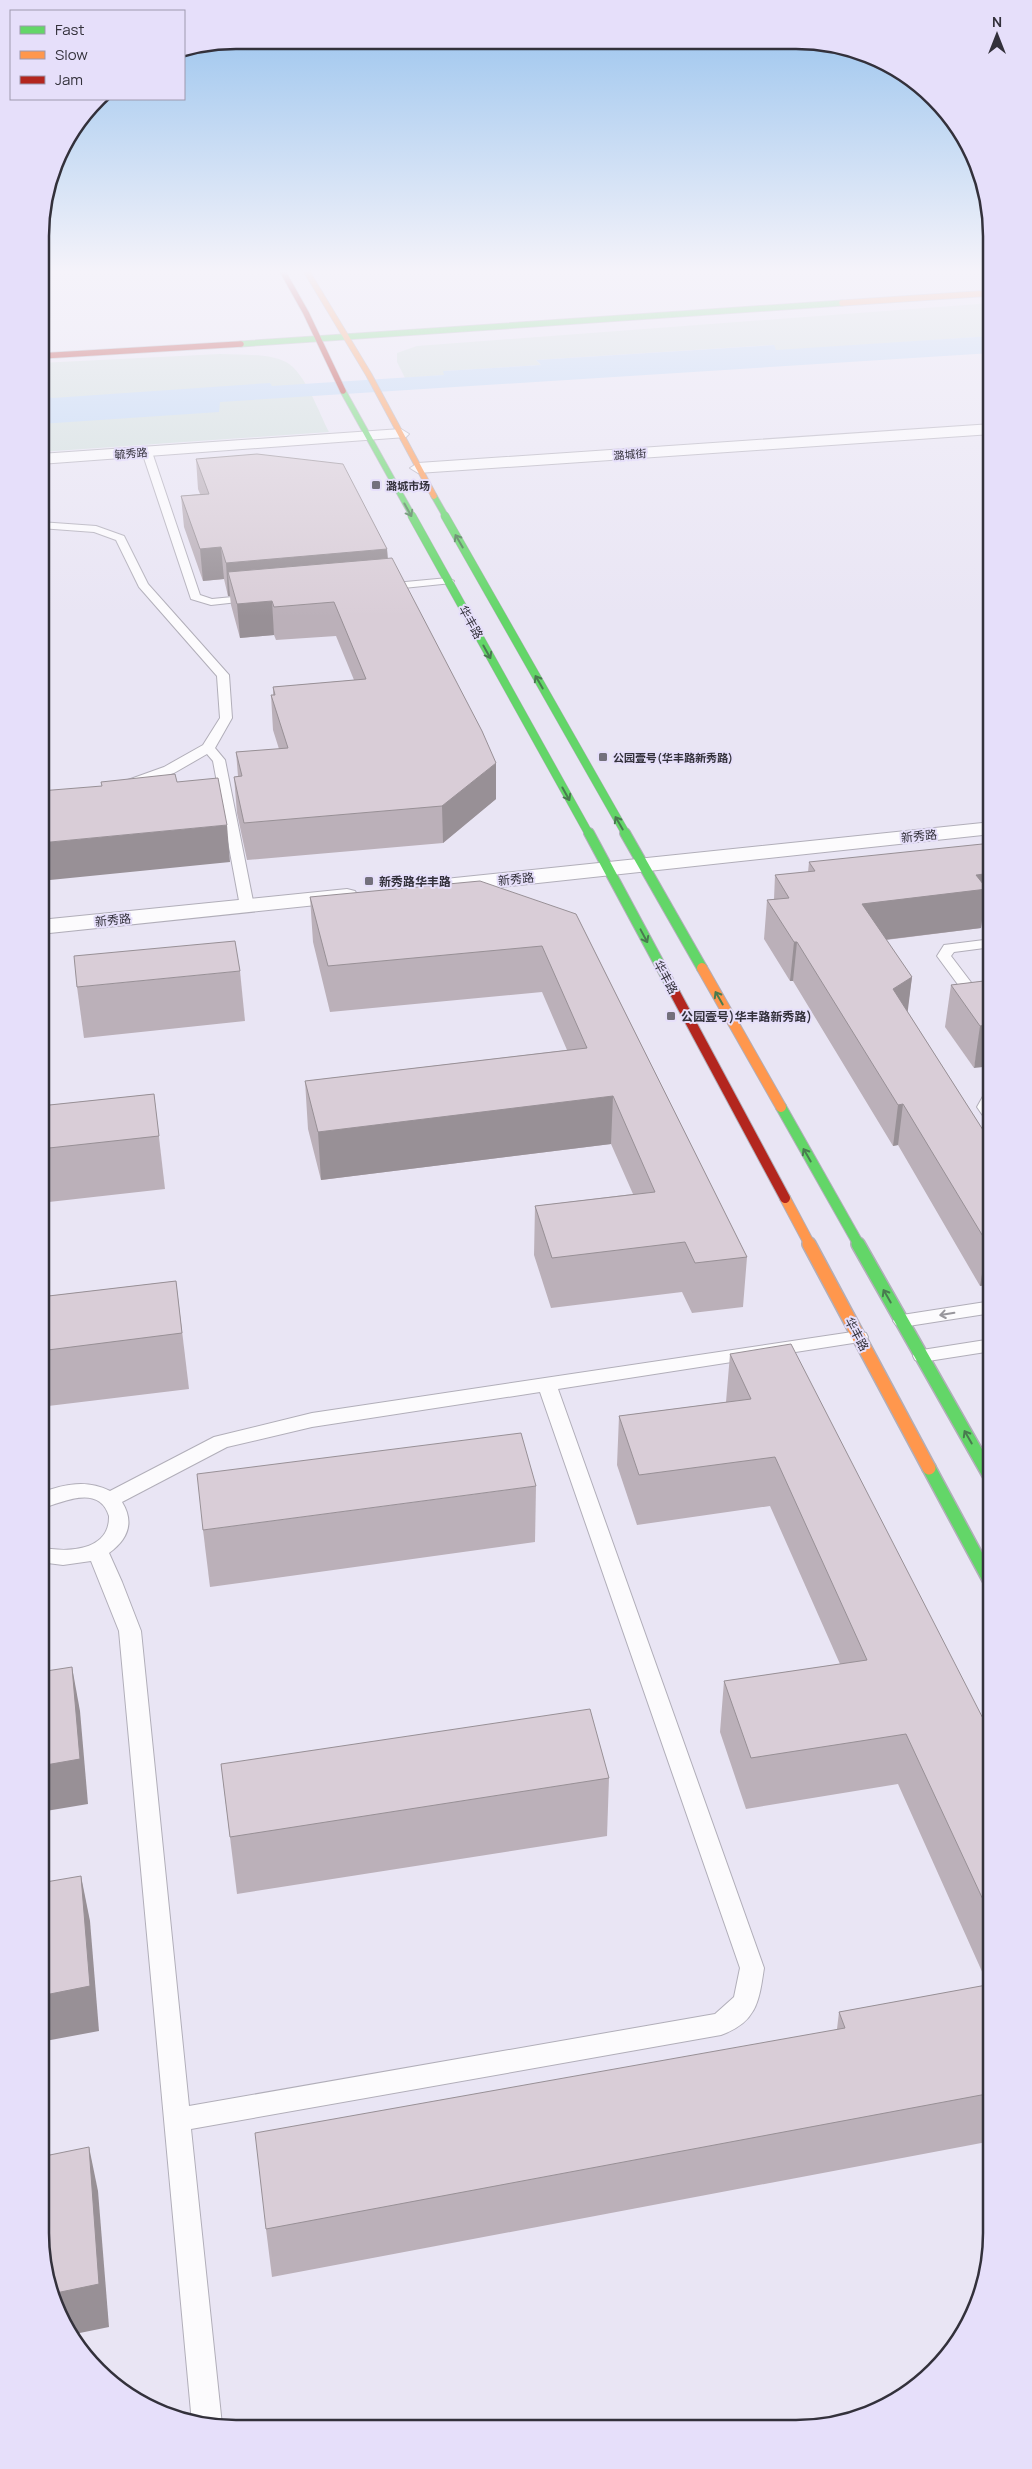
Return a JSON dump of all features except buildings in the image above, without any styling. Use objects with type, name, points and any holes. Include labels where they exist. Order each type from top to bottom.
[{"type":"street","name":"华丰路","points":[[341,387],[609,869],[983,1568]]},
{"type":"street","points":[[375,387],[418,468],[983,1464]]},
{"type":"street","name":"潞城街","points":[[418,468],[983,430]]},
{"type":"street","name":"毓秀路","points":[[49,458],[401,434]]},
{"type":"street","name":"新秀路","points":[[423,888],[983,829]]},
{"type":"street","name":"新秀路","points":[[49,926],[364,894]]},
{"type":"lane","points":[[147,452],[195,597],[211,602],[260,597]]},
{"type":"lane","points":[[49,524],[96,529],[120,538],[143,585],[223,675],[226,718],[208,748],[169,770],[117,789]]},
{"type":"lane","points":[[369,588],[448,581]]},
{"type":"lane","points":[[208,748],[219,760],[247,906]]},
{"type":"lane","points":[[983,944],[949,948],[944,956],[979,1004],[983,1005]]},
{"type":"lane","points":[[902,1321],[983,1308]]},
{"type":"lane","points":[[109,1500],[221,1442],[312,1420],[859,1337]]},
{"type":"lane","points":[[922,1356],[983,1346]]},
{"type":"lane","points":[[177,2120],[721,2024],[746,2004],[752,1968],[547,1384]]},
{"type":"lane","points":[[49,1497],[84,1491],[98,1494],[109,1500],[117,1509],[120,1520],[108,1542],[97,1551],[65,1559],[49,1558]]},
{"type":"lane","points":[[97,1551],[112,1582],[130,1631],[206,2418]]},
{"type":"shaded area","points":[[49,387],[307,387],[329,432],[49,451]]},
{"type":"water","points":[[209,387],[453,387],[220,402],[219,412],[49,423],[49,397]]},
{"type":"traffic: fast","points":[[343,391],[609,869],[675,993]]},
{"type":"traffic: fast","points":[[434,496],[702,968]]},
{"type":"traffic: fast","points":[[781,1107],[983,1464]]},
{"type":"traffic: fast","points":[[929,1468],[983,1568]]},
{"type":"traffic: slow","points":[[376,387],[434,496]]},
{"type":"traffic: slow","points":[[702,968],[781,1107]]},
{"type":"traffic: slow","points":[[785,1198],[929,1468]]},
{"type":"traffic: jam","points":[[341,387],[343,391]]},
{"type":"traffic: jam","points":[[675,993],[785,1198]]},
{"type":"place","name":"潞城市场","points":[[376,485]]},
{"type":"place","name":"公园壹号(华丰路新秀路)","points":[[603,757]]},
{"type":"place","name":"新秀路华丰路","points":[[369,881]]},
{"type":"place","name":"公园壹号)华丰路新秀路)","points":[[671,1016]]}]
